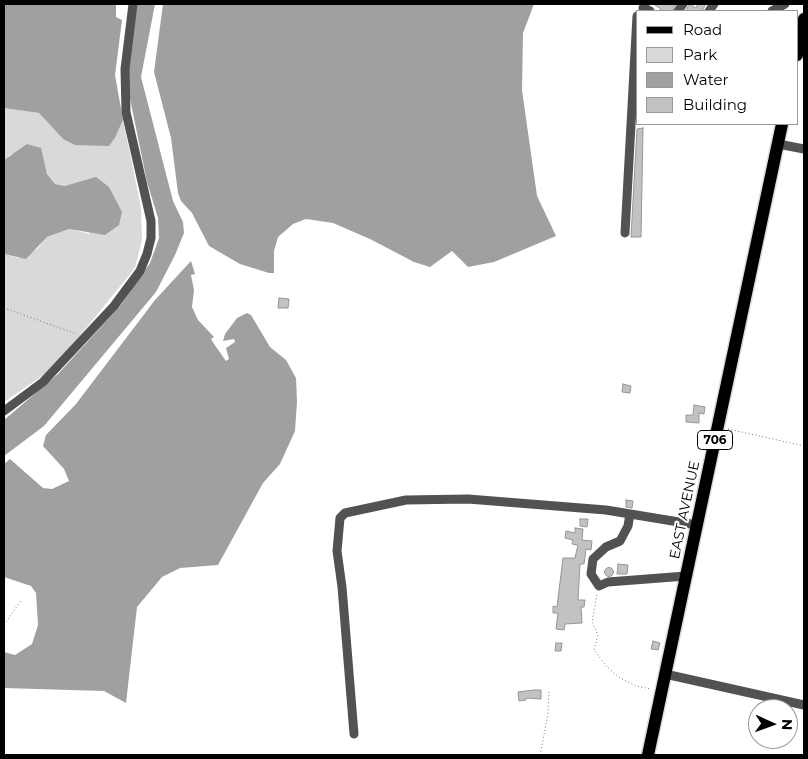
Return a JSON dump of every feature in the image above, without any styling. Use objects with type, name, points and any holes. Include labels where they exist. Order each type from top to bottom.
[{"type":"main road","points":[[798,50],[804,19]]},
{"type":"main road","name":"EAST AVENUE","points":[[648,755],[782,125]]},
{"type":"street","points":[[4,411],[43,382],[114,306],[140,271],[151,238],[151,221],[126,112],[126,69],[133,4]]},
{"type":"street","points":[[775,9],[785,4]]},
{"type":"street","points":[[624,233],[636,43]]},
{"type":"street","points":[[778,144],[804,148]]},
{"type":"street","points":[[354,734],[342,587],[337,551],[340,518],[345,513],[406,500],[468,500],[606,510],[697,525]]},
{"type":"street","points":[[630,514],[628,526],[620,541],[606,547],[593,559],[591,574],[599,586],[608,582],[686,576]]},
{"type":"street","points":[[665,674],[804,705]]},
{"type":"path","points":[[4,308],[74,331],[83,340]]},
{"type":"path","points":[[718,427],[804,446]]},
{"type":"path","points":[[599,586],[596,587],[597,603],[592,622],[598,635],[594,650],[607,667],[620,678],[636,686],[662,691]]},
{"type":"path","points":[[4,625],[22,599]]},
{"type":"path","points":[[540,755],[548,714],[549,690]]},
{"type":"green space","points":[[4,108],[39,113],[63,139],[109,146],[123,120],[141,207],[142,240],[135,268],[74,343],[45,374],[4,402],[4,254],[18,258],[37,249],[47,237],[69,229],[90,234],[65,186],[55,184],[47,174],[44,164],[11,154],[4,160]]},
{"type":"water","points":[[4,4],[116,4],[116,17],[122,20],[115,75],[123,120],[109,146],[75,145],[63,139],[39,113],[4,108]]},
{"type":"water","points":[[135,4],[155,4],[141,77],[173,201],[183,222],[184,233],[156,292],[44,426],[4,456],[4,420],[58,374],[121,305],[150,263],[159,238],[158,218],[147,182],[126,79]]},
{"type":"water","points":[[163,4],[534,4],[523,33],[522,90],[537,196],[556,236],[494,262],[468,267],[452,251],[430,267],[414,262],[370,239],[333,223],[306,219],[293,224],[278,237],[274,251],[274,273],[240,264],[209,246],[192,213],[181,201],[178,193],[171,138],[154,72]]},
{"type":"water","points":[[27,144],[41,148],[47,174],[55,184],[65,186],[96,177],[109,187],[122,212],[119,225],[105,235],[69,229],[47,237],[26,259],[4,254],[4,160]]},
{"type":"water","points":[[191,261],[195,274],[191,275],[194,290],[192,307],[198,320],[214,337],[211,339],[226,361],[229,359],[226,348],[235,342],[234,339],[223,341],[225,334],[237,318],[247,313],[251,315],[270,347],[286,360],[296,378],[295,431],[280,464],[263,483],[218,565],[180,568],[162,577],[137,607],[126,703],[104,691],[4,688],[4,652],[15,655],[32,644],[38,625],[36,593],[31,586],[4,577],[4,464],[10,459],[43,488],[52,489],[69,481],[64,469],[43,446],[46,435],[76,404],[155,300]]},
{"type":"building","points":[[653,4],[676,4],[673,10],[661,9]]},
{"type":"building","points":[[689,4],[696,8],[698,4],[706,4],[703,10],[686,10]]},
{"type":"building","points":[[643,128],[641,237],[631,237],[637,129]]},
{"type":"building","points":[[279,298],[289,299],[288,308],[278,308]]},
{"type":"building","points":[[623,384],[631,386],[630,393],[622,392]]},
{"type":"building","points":[[694,405],[705,407],[704,414],[699,413],[699,423],[686,422],[686,415],[693,415]]},
{"type":"building","points":[[626,500],[633,501],[632,508],[626,507]]},
{"type":"building","points":[[580,519],[588,519],[587,527],[580,526]]},
{"type":"building","points":[[575,528],[583,529],[582,540],[592,541],[591,550],[586,549],[584,564],[580,564],[578,600],[585,600],[584,607],[581,607],[582,623],[565,624],[564,630],[556,629],[558,613],[553,613],[553,606],[557,607],[563,558],[575,558],[578,545],[572,544],[573,540],[565,538],[566,531],[575,533]]},
{"type":"building","points":[[618,564],[628,565],[627,574],[617,574]]},
{"type":"building","points":[[609,567],[614,572],[609,577],[604,572]]},
{"type":"building","points":[[653,641],[660,643],[658,650],[651,649]]},
{"type":"building","points":[[556,643],[562,643],[561,651],[555,651]]},
{"type":"building","points":[[541,690],[541,699],[526,698],[526,700],[519,701],[518,692]]}]
